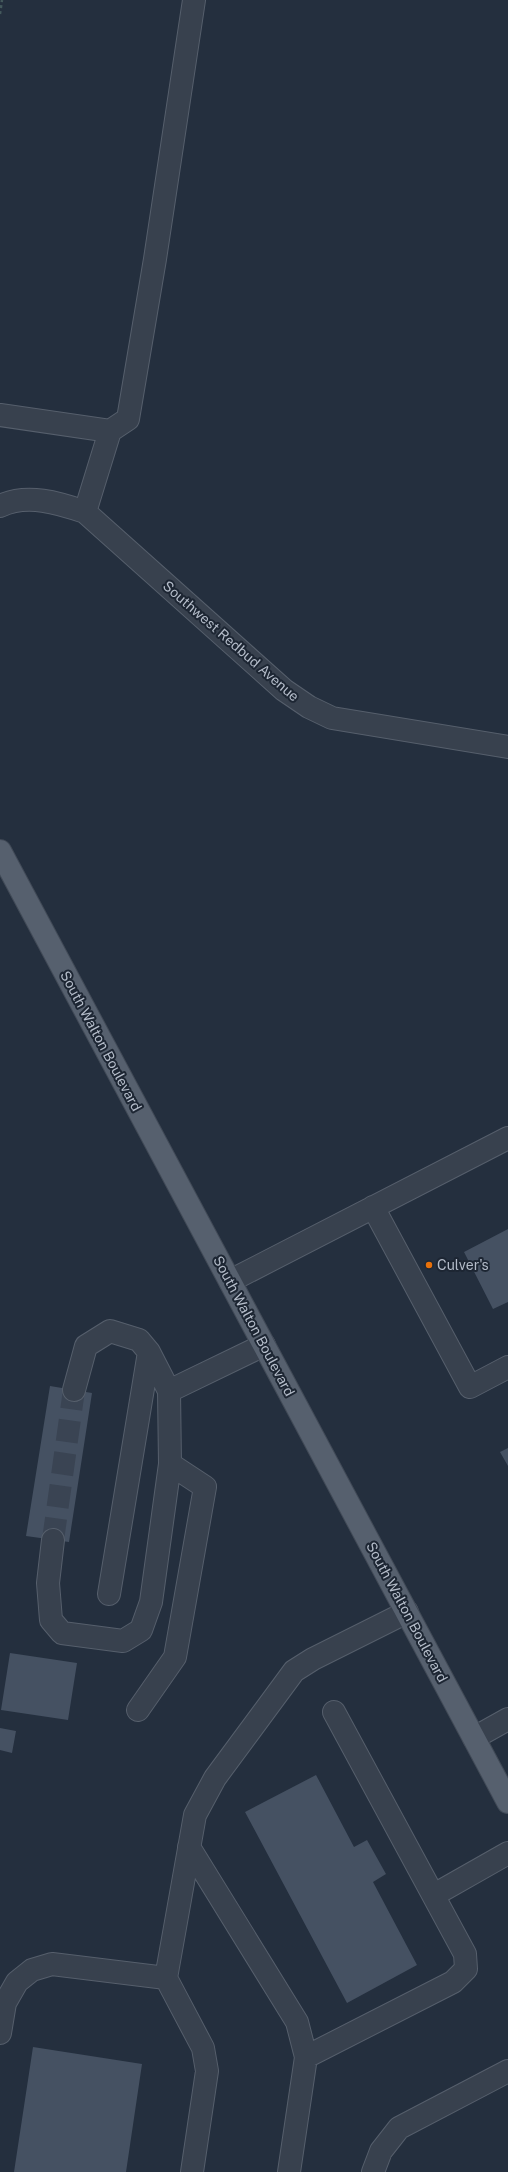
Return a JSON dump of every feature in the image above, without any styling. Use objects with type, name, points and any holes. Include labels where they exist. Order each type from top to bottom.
[{"type":"main road","name":"South Walton Boulevard","points":[[0,851],[508,1802]]},
{"type":"street","points":[[85,512],[110,431],[128,419],[155,259],[194,0]]},
{"type":"street","points":[[0,415],[110,431]]},
{"type":"street","name":"Southwest Redbud Avenue","points":[[0,506],[18,501],[38,500],[57,502],[85,512],[284,690],[309,707],[332,718],[508,747]]},
{"type":"street","points":[[230,1281],[508,1138]]},
{"type":"street","points":[[373,1207],[470,1387],[508,1367]]},
{"type":"street","points":[[53,1540],[48,1583],[52,1620],[62,1633],[123,1641],[141,1630],[151,1602],[170,1464],[169,1391],[149,1352],[139,1340],[110,1331],[86,1346],[74,1390]]},
{"type":"street","points":[[169,1391],[264,1346]]},
{"type":"street","points":[[109,1594],[149,1352]]},
{"type":"street","points":[[138,1710],[176,1657],[205,1487],[170,1464]]},
{"type":"street","points":[[192,2172],[208,2071],[203,2048],[166,1978],[195,1815],[215,1778],[294,1671],[313,1659],[407,1612]]},
{"type":"street","points":[[306,2057],[453,1982],[466,1969],[465,1954],[334,1712]]},
{"type":"street","points":[[474,1738],[508,1719]]},
{"type":"street","points":[[189,1847],[297,2022],[306,2057],[289,2172]]},
{"type":"street","points":[[434,1895],[508,1853]]},
{"type":"street","points":[[0,2033],[4,2003],[17,1982],[32,1970],[52,1964],[166,1978]]},
{"type":"street","points":[[373,2172],[381,2151],[399,2128],[508,2071]]},
{"type":"path","points":[[0,14],[2,0]]},
{"type":"building","points":[[508,1229],[508,1302],[493,1309],[464,1252]]},
{"type":"building","points":[[50,1386],[92,1393],[69,1542],[26,1536]]},
{"type":"building","points":[[508,1448],[508,1466],[500,1452]]},
{"type":"building","points":[[10,1653],[77,1663],[68,1720],[1,1710]]},
{"type":"building","points":[[0,1728],[16,1731],[12,1753],[0,1750]]},
{"type":"building","points":[[316,1775],[354,1847],[367,1840],[386,1874],[373,1882],[417,1965],[347,2003],[245,1812]]},
{"type":"building","points":[[33,2047],[142,2064],[126,2172],[14,2172]]},
{"type":"tunnel","points":[[53,1540],[74,1390]]},
{"type":"place","name":"Culver's","points":[[429,1265]]}]
